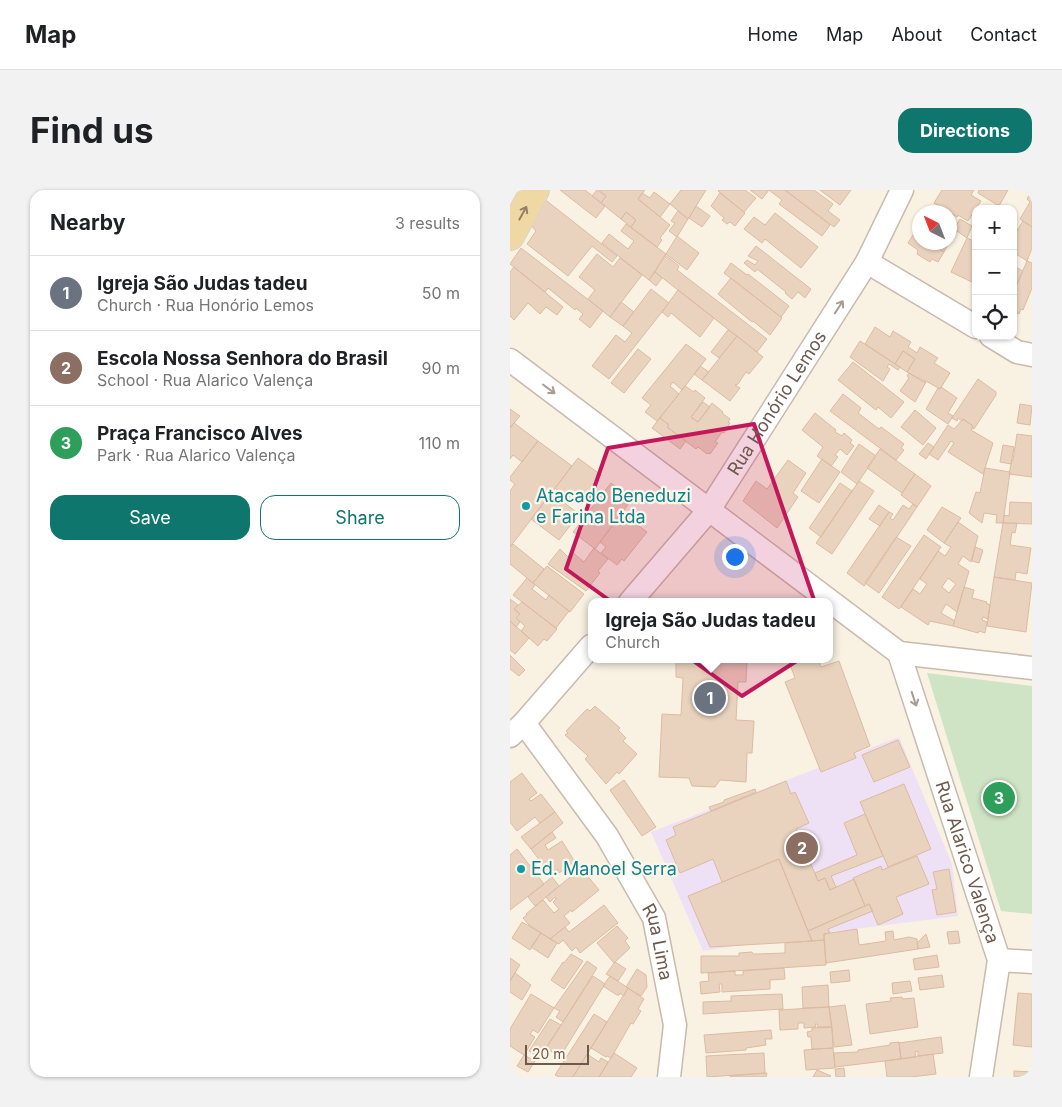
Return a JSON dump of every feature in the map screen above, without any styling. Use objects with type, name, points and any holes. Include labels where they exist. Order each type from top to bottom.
[{"type":"main road","points":[[510,236],[535,190]]},
{"type":"street","name":"Rua Honório Lemos","points":[[633,598],[709,510],[868,262],[902,190]]},
{"type":"street","points":[[868,262],[972,325]]},
{"type":"street","points":[[998,340],[1017,352],[1032,355]]},
{"type":"street","points":[[510,360],[827,598]]},
{"type":"street","points":[[833,603],[899,652],[1032,668]]},
{"type":"street","points":[[517,730],[588,649]]},
{"type":"street","name":"Rua Alarico Valença","points":[[899,652],[999,960],[981,1077]]},
{"type":"street","name":"Rua Lima","points":[[517,730],[607,836],[654,918],[675,1025],[668,1077]]},
{"type":"street","points":[[999,960],[1032,962]]},
{"type":"highlighted area","points":[[754,424],[828,641],[742,696],[566,569],[608,448]]},
{"type":"shaded area","points":[[899,737],[952,864],[958,916],[823,933],[703,951],[651,832]]},
{"type":"green space","points":[[927,673],[1032,686],[1032,914],[1001,911]]},
{"type":"building","points":[[560,190],[585,190],[605,206],[596,218]]},
{"type":"building","points":[[597,190],[606,196],[601,203],[592,196]]},
{"type":"building","points":[[599,190],[645,190],[638,199],[670,225],[660,238],[662,240],[657,247],[631,227],[636,220],[626,212],[621,219],[601,203],[606,196]]},
{"type":"building","points":[[681,190],[706,190],[688,219],[670,204]]},
{"type":"building","points":[[719,190],[745,190],[756,198],[744,212]]},
{"type":"building","points":[[750,190],[769,190],[762,199]]},
{"type":"building","points":[[769,190],[785,190],[830,225],[822,236],[779,204],[782,200]]},
{"type":"building","points":[[785,190],[814,190],[833,204],[828,211],[840,220],[834,227]]},
{"type":"building","points":[[820,190],[851,190],[840,205]]},
{"type":"building","points":[[942,190],[974,190],[971,195],[981,201],[978,205],[972,205],[972,215],[968,221],[958,215],[957,217],[957,205],[937,205],[934,203]]},
{"type":"building","points":[[979,190],[1008,190],[1000,205],[978,193]]},
{"type":"building","points":[[1032,190],[1032,227],[1020,219],[1030,202],[1027,199]]},
{"type":"building","points":[[654,192],[670,204],[660,217],[638,199],[642,193],[650,198]]},
{"type":"building","points":[[720,193],[745,213],[735,226],[730,222],[727,224],[722,220],[724,218],[711,206]]},
{"type":"building","points":[[543,198],[617,256],[612,262],[592,246],[568,276],[527,244],[536,231],[529,223]]},
{"type":"building","points":[[696,206],[710,216],[702,227],[689,218]]},
{"type":"building","points":[[678,211],[688,219],[677,237],[669,231],[675,223],[671,221]]},
{"type":"building","points":[[626,212],[636,220],[631,227],[621,219]]},
{"type":"building","points":[[775,213],[818,247],[801,268],[765,239],[762,243],[744,229],[754,217],[765,225]]},
{"type":"building","points":[[960,219],[972,226],[967,238],[957,231],[957,224]]},
{"type":"building","points":[[1023,221],[1032,227],[1032,248],[1027,261],[1017,255],[1017,231]]},
{"type":"building","points":[[626,224],[666,254],[649,280],[602,243],[609,234],[628,249],[634,241],[621,231]]},
{"type":"building","points":[[677,236],[699,253],[687,270],[666,254]]},
{"type":"building","points":[[912,237],[912,246],[908,243]]},
{"type":"building","points":[[967,238],[972,240],[972,282],[951,272]]},
{"type":"building","points":[[756,246],[811,289],[805,298],[798,292],[792,299],[757,269],[755,272],[744,263],[747,260],[755,265],[758,261],[748,256]]},
{"type":"building","points":[[521,248],[603,311],[590,328],[579,319],[583,314],[576,308],[575,310],[548,288],[545,292],[510,264]]},
{"type":"building","points":[[918,250],[941,250],[944,252],[938,262],[932,259],[930,262],[917,254]]},
{"type":"building","points":[[597,254],[613,267],[620,258],[642,275],[610,317],[588,299],[595,290],[579,277]]},
{"type":"building","points":[[665,255],[679,266],[677,270],[767,339],[757,352],[655,272]]},
{"type":"building","points":[[1027,261],[1032,263],[1032,288],[1023,310],[1021,309],[1019,314],[1017,313],[1017,284]]},
{"type":"building","points":[[731,263],[789,306],[781,317],[724,273]]},
{"type":"building","points":[[514,267],[563,307],[557,315],[546,307],[540,314],[528,303],[514,320],[510,316],[510,272]]},
{"type":"building","points":[[1017,268],[1023,271],[1017,284]]},
{"type":"building","points":[[655,272],[662,278],[656,286],[649,280]]},
{"type":"building","points":[[731,278],[782,318],[770,335],[718,294]]},
{"type":"building","points":[[651,289],[669,303],[609,379],[592,366],[616,335],[625,342],[632,333],[623,326]]},
{"type":"building","points":[[678,290],[714,318],[700,337],[671,313],[668,317],[662,312]]},
{"type":"building","points":[[621,302],[634,312],[623,326],[610,317]]},
{"type":"building","points":[[875,327],[890,337],[893,331],[911,342],[908,347],[917,353],[920,347],[938,358],[934,363],[950,373],[940,389],[926,381],[925,383],[907,372],[915,359],[903,351],[895,364],[865,344]]},
{"type":"building","points":[[728,330],[737,336],[719,358],[711,352]]},
{"type":"building","points":[[737,336],[763,357],[749,374],[746,372],[738,384],[735,385],[740,388],[730,401],[702,380]]},
{"type":"building","points":[[860,341],[900,367],[898,370],[889,364],[887,367],[890,369],[883,381],[850,357]]},
{"type":"building","points":[[686,344],[706,359],[682,390],[673,382],[670,386],[679,394],[657,421],[645,412],[651,405],[642,398]]},
{"type":"building","points":[[638,349],[651,359],[624,393],[611,383]]},
{"type":"building","points":[[903,351],[915,359],[907,372],[895,364]]},
{"type":"building","points":[[853,362],[904,402],[891,418],[878,407],[876,410],[838,380]]},
{"type":"building","points":[[700,366],[709,372],[702,380],[694,374]]},
{"type":"building","points":[[909,373],[926,382],[915,402],[900,391],[909,378],[907,376]]},
{"type":"building","points":[[978,379],[996,392],[996,395],[974,429],[972,428],[973,426],[963,419],[962,421],[958,418],[957,421],[952,418]]},
{"type":"building","points":[[685,386],[694,392],[695,390],[705,398],[691,417],[698,422],[712,403],[730,419],[728,422],[730,423],[715,442],[718,443],[710,454],[707,454],[698,447],[696,449],[667,427],[669,425],[660,418]]},
{"type":"building","points":[[941,387],[957,398],[948,413],[953,416],[948,424],[926,409],[938,388],[940,389]]},
{"type":"building","points":[[843,394],[861,408],[858,413],[879,429],[881,427],[904,444],[901,448],[904,450],[896,460],[830,411]]},
{"type":"building","points":[[703,402],[710,407],[698,422],[691,417]]},
{"type":"building","points":[[1020,404],[1032,406],[1030,425],[1017,423]]},
{"type":"building","points":[[510,409],[520,416],[510,428]]},
{"type":"building","points":[[915,410],[936,428],[923,445],[901,427]]},
{"type":"building","points":[[815,413],[836,430],[835,432],[842,436],[844,433],[852,440],[850,443],[854,446],[847,455],[840,449],[835,455],[838,457],[831,466],[817,456],[823,447],[802,430]]},
{"type":"building","points":[[660,418],[669,425],[667,427],[686,441],[680,449],[652,428]]},
{"type":"building","points":[[963,419],[973,426],[971,430],[993,443],[983,474],[948,452],[954,443],[951,441],[938,460],[929,454],[948,425],[954,429]]},
{"type":"building","points":[[514,423],[538,441],[522,462],[513,455],[510,459],[510,428]]},
{"type":"building","points":[[1017,434],[1032,436],[1032,477],[1009,474]]},
{"type":"building","name":"Atacado Beneduzi e Farina Ltda","points":[[538,441],[572,466],[510,547],[510,491],[515,484],[510,480],[510,477]]},
{"type":"building","points":[[928,443],[934,447],[926,459],[919,454]]},
{"type":"building","points":[[859,444],[876,456],[857,484],[841,472]]},
{"type":"building","points":[[1003,445],[1014,447],[1011,464],[1000,462]]},
{"type":"building","points":[[880,449],[915,474],[902,493],[867,468]]},
{"type":"building","points":[[578,458],[601,475],[592,486],[595,488],[586,500],[577,493],[571,501],[555,488]]},
{"type":"building","points":[[822,459],[840,472],[819,503],[801,491]]},
{"type":"building","points":[[788,460],[806,473],[793,493],[798,497],[777,528],[743,501],[756,481],[767,489]]},
{"type":"building","points":[[985,468],[1010,472],[1003,523],[996,523],[997,515],[984,513],[982,523],[969,513],[976,492],[980,493]]},
{"type":"building","points":[[915,474],[931,486],[917,507],[901,495]]},
{"type":"building","points":[[859,481],[874,491],[832,554],[816,543]]},
{"type":"building","points":[[611,483],[632,499],[595,549],[573,532]]},
{"type":"building","points":[[840,483],[852,491],[821,537],[809,528]]},
{"type":"building","points":[[551,493],[579,514],[559,540],[531,519]]},
{"type":"building","points":[[1010,502],[1032,503],[1032,524],[1003,523],[1004,515],[1009,516]]},
{"type":"building","points":[[913,504],[917,507],[864,586],[847,573],[889,512],[893,514],[890,518],[893,520],[903,505],[909,509]]},
{"type":"building","points":[[879,505],[889,512],[880,526],[869,519]]},
{"type":"building","points":[[942,507],[961,518],[944,543],[927,530]]},
{"type":"building","points":[[622,513],[647,532],[624,561],[622,559],[617,565],[601,553],[606,547],[600,542]]},
{"type":"building","points":[[958,522],[978,536],[971,562],[963,556],[958,564],[969,571],[957,612],[946,604],[941,613],[955,621],[953,626],[930,621],[928,625],[901,607],[913,589],[920,594],[927,584],[920,579],[938,551],[945,556],[951,547],[944,543]],"holes":[[[948,578],[956,584],[949,593],[942,587]]]},
{"type":"building","points":[[1003,523],[1017,523],[1015,533],[1012,532],[1010,545],[1031,548],[1027,574],[1016,572],[1015,580],[994,577]]},
{"type":"building","points":[[924,535],[941,547],[899,609],[882,597]]},
{"type":"building","points":[[896,537],[911,546],[879,593],[865,583]]},
{"type":"building","points":[[513,544],[544,569],[533,583],[510,564],[510,547]]},
{"type":"building","points":[[975,547],[983,550],[979,563],[972,561]]},
{"type":"building","points":[[594,548],[608,559],[586,591],[548,564],[560,549],[568,557],[572,552],[584,562]]},
{"type":"building","points":[[547,566],[584,594],[570,612],[533,583]]},
{"type":"building","points":[[994,577],[1032,583],[1026,632],[987,626]]},
{"type":"building","points":[[527,578],[535,585],[532,589],[546,600],[549,595],[569,611],[556,628],[513,595]]},
{"type":"building","points":[[964,587],[974,590],[972,598],[987,602],[990,605],[988,619],[983,617],[982,620],[987,622],[985,633],[953,626]]},
{"type":"building","points":[[510,599],[518,605],[514,609],[520,614],[516,618],[520,622],[516,627],[510,621]]},
{"type":"building","points":[[522,602],[557,629],[547,641],[544,639],[538,646],[521,631],[525,626],[516,618],[520,614],[514,609]]},
{"type":"building","points":[[510,621],[529,638],[515,654],[510,650]]},
{"type":"building","points":[[510,655],[525,670],[519,676],[510,669]]},
{"type":"building","points":[[839,661],[870,746],[854,753],[856,758],[821,772],[785,682],[795,678],[789,663],[820,663],[821,667]]},
{"type":"building","points":[[676,663],[747,663],[746,682],[738,682],[736,720],[754,721],[752,753],[747,753],[746,782],[720,780],[715,787],[692,786],[689,778],[659,777],[662,714],[681,715],[683,678],[676,677]]},
{"type":"building","points":[[595,706],[620,728],[618,730],[626,738],[623,741],[637,754],[619,774],[617,772],[606,784],[585,759],[588,756],[565,735],[568,733],[566,731],[587,709],[590,711]]},
{"type":"building","points":[[898,740],[910,767],[874,782],[862,755]]},
{"type":"building","points":[[522,773],[537,793],[529,799],[531,801],[541,794],[555,812],[540,823],[535,817],[517,831],[510,822],[510,782]]},
{"type":"building","points":[[624,780],[656,827],[642,836],[610,790]]},
{"type":"building","points":[[786,781],[791,794],[795,792],[809,823],[796,829],[818,881],[825,878],[830,890],[854,879],[865,906],[808,931],[779,859],[722,882],[713,859],[680,873],[666,840],[676,835],[673,827]]},
{"type":"building","points":[[904,784],[931,849],[888,867],[860,802]]},
{"type":"building","points":[[755,789],[756,792],[711,811],[709,807],[724,802],[724,800]]},
{"type":"building","points":[[555,812],[563,823],[531,849],[521,837]]},
{"type":"building","points":[[865,814],[883,856],[831,876],[836,887],[830,890],[825,878],[818,881],[815,873],[857,855],[844,823]]},
{"type":"building","points":[[552,832],[556,838],[545,845],[548,850],[562,841],[575,862],[559,873],[557,869],[550,874],[531,849]]},
{"type":"building","name":"Ed. Manoel Serra","points":[[517,849],[544,884],[510,910],[510,855]]},
{"type":"building","points":[[917,856],[929,884],[896,897],[903,914],[878,925],[869,904],[865,906],[853,878],[881,866],[882,870]]},
{"type":"building","points":[[779,859],[812,941],[710,947],[688,896]]},
{"type":"building","points":[[581,868],[599,890],[572,912],[571,910],[564,916],[570,923],[550,939],[529,925],[523,918],[543,900],[554,913],[559,909],[553,902],[556,899],[555,897],[550,902],[546,897]]},
{"type":"building","points":[[949,869],[956,912],[937,915],[932,890],[937,889],[933,872]]},
{"type":"building","points":[[552,877],[559,886],[535,906],[528,897]]},
{"type":"building","points":[[869,904],[873,911],[828,929],[830,933],[824,934],[824,940],[812,941],[808,931]]},
{"type":"building","points":[[604,905],[618,923],[580,953],[576,947],[572,951],[563,940],[559,944],[550,939],[565,927],[569,932]]},
{"type":"building","points":[[522,922],[541,933],[530,950],[512,938]]},
{"type":"building","points":[[617,926],[628,938],[625,941],[630,948],[614,963],[597,943]]},
{"type":"building","points":[[857,929],[859,945],[886,941],[885,932],[893,931],[894,940],[909,937],[917,939],[918,949],[826,963],[824,934]]},
{"type":"building","points":[[958,931],[960,943],[949,944],[947,932]]},
{"type":"building","points":[[541,933],[557,943],[548,958],[531,947]]},
{"type":"building","points":[[926,934],[930,947],[918,949],[917,943]]},
{"type":"building","points":[[824,940],[826,965],[701,973],[701,956],[739,956],[739,953],[752,952],[753,954],[785,953],[785,943]]},
{"type":"building","points":[[571,954],[583,961],[564,989],[551,980]]},
{"type":"building","points":[[937,955],[939,967],[915,970],[913,959]]},
{"type":"building","points":[[510,958],[520,965],[510,981]]},
{"type":"building","points":[[587,961],[597,968],[563,1022],[556,1017],[560,1011],[554,1008]]},
{"type":"building","points":[[615,962],[626,969],[618,981],[606,974]]},
{"type":"building","points":[[784,968],[785,979],[770,980],[770,989],[722,992],[722,984],[719,984],[720,992],[701,994],[700,982],[709,981],[708,973],[735,971],[735,975],[743,975],[743,971]]},
{"type":"building","points":[[637,969],[646,975],[647,987],[641,996],[626,987]]},
{"type":"building","points":[[849,970],[850,981],[831,983],[830,972]]},
{"type":"building","points":[[515,973],[531,985],[522,1000],[510,992],[510,981]]},
{"type":"building","points":[[942,975],[944,987],[920,990],[918,978]]},
{"type":"building","points":[[593,976],[605,984],[560,1057],[546,1048]]},
{"type":"building","points":[[610,976],[628,988],[624,996],[620,993],[617,995],[603,986]]},
{"type":"building","points":[[910,981],[912,991],[893,994],[892,983]]},
{"type":"building","points":[[828,985],[829,1007],[803,1008],[802,987]]},
{"type":"building","points":[[628,988],[644,999],[638,1009],[641,1011],[633,1024],[631,1023],[611,1058],[606,1057],[591,1048]]},
{"type":"building","points":[[1018,993],[1032,994],[1032,1047],[1013,1045]]},
{"type":"building","points":[[531,994],[554,1008],[538,1033],[533,1030],[530,1034],[535,1037],[524,1055],[510,1046],[510,1029]]},
{"type":"building","points":[[782,994],[783,1009],[703,1014],[703,1002],[731,1001],[731,996]]},
{"type":"building","points":[[902,997],[903,999],[914,998],[918,1027],[870,1034],[866,1004],[891,1001],[890,998]]},
{"type":"building","points":[[845,1005],[852,1045],[834,1047],[829,1007]]},
{"type":"building","points":[[829,1007],[832,1027],[818,1027],[815,1024],[816,1027],[804,1028],[804,1023],[798,1023],[798,1029],[780,1030],[779,1010]]},
{"type":"building","points":[[594,1014],[607,1022],[573,1077],[559,1077],[555,1075]]},
{"type":"building","points":[[550,1019],[561,1025],[540,1058],[529,1051]]},
{"type":"building","points":[[832,1027],[833,1048],[812,1049],[811,1037],[808,1037],[807,1032],[812,1031],[812,1028]]},
{"type":"building","points":[[771,1030],[772,1039],[765,1039],[766,1045],[746,1048],[746,1050],[706,1053],[704,1035]]},
{"type":"building","points":[[941,1037],[943,1053],[918,1056],[918,1051],[915,1052],[916,1057],[901,1059],[899,1043]]},
{"type":"building","points":[[899,1042],[901,1059],[835,1067],[834,1053],[858,1052],[858,1050]]},
{"type":"building","points":[[833,1048],[835,1068],[806,1070],[804,1050]]},
{"type":"building","points":[[614,1053],[637,1068],[631,1077],[599,1077]]},
{"type":"building","points":[[764,1053],[765,1073],[707,1077],[706,1056]]},
{"type":"building","points":[[587,1054],[599,1062],[601,1058],[608,1062],[599,1077],[573,1077]]},
{"type":"building","points":[[933,1054],[936,1074],[887,1077],[885,1061]]},
{"type":"building","points":[[524,1055],[535,1061],[528,1072],[517,1066]]},
{"type":"building","points":[[844,1068],[845,1077],[836,1077],[835,1069]]},
{"type":"building","points":[[817,1070],[831,1076],[813,1077]]},
{"type":"building","points":[[1014,1071],[1032,1072],[1032,1077],[1014,1077]]},
{"type":"building","points":[[767,1073],[766,1077],[730,1077],[730,1076]]},
{"type":"place","name":"Atacado Beneduzi e Farina Ltda","points":[[526,506]]},
{"type":"place","name":"Igreja São Judas tadeu","points":[[710,698]]},
{"type":"place","name":"Praça Francisco Alves","points":[[999,798]]},
{"type":"place","name":"Escola Nossa Senhora do Brasil","points":[[802,848]]},
{"type":"place","name":"Ed. Manoel Serra","points":[[521,869]]}]
